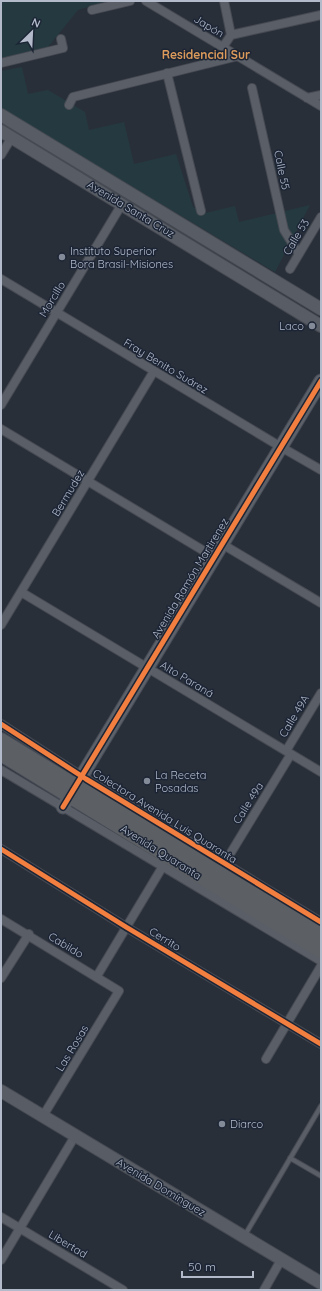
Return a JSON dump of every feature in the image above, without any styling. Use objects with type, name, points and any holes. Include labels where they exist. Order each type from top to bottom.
[{"type":"highway","name":"Avenida Quaranta","points":[[1,740],[72,791],[321,951]]},
{"type":"highway","name":"Avenida Quaranta","points":[[1,754],[72,791],[321,935]]},
{"type":"main road","name":"Avenida Santa Cruz","points":[[1,116],[321,309]]},
{"type":"main road","name":"Avenida Santa Cruz","points":[[1,131],[321,326]]},
{"type":"main road","name":"Avenida Ramón Martirenez","points":[[72,791],[321,381]]},
{"type":"main road","name":"Avenida Domínguez","points":[[1,1091],[321,1284]]},
{"type":"street","points":[[92,10],[130,1]]},
{"type":"street","name":"Japón","points":[[146,1],[321,106]]},
{"type":"street","points":[[223,48],[231,35],[224,1]]},
{"type":"street","points":[[231,35],[321,15]]},
{"type":"street","points":[[1,63],[63,48],[61,39]]},
{"type":"street","points":[[69,105],[74,97],[238,56]]},
{"type":"street","points":[[167,74],[201,211]]},
{"type":"street","name":"Calle 55","points":[[252,88],[284,230],[298,254]]},
{"type":"street","points":[[307,98],[321,95]]},
{"type":"street","points":[[1,155],[12,137]]},
{"type":"street","name":"Morcillo","points":[[1,405],[122,204]]},
{"type":"street","name":"Calle 53","points":[[290,269],[321,217]]},
{"type":"street","name":"Fray Benito Suárez","points":[[1,279],[321,470]]},
{"type":"street","name":"Bermudez","points":[[1,625],[154,371]]},
{"type":"street","points":[[1,429],[214,557]]},
{"type":"street","points":[[222,544],[321,603]]},
{"type":"street","name":"Alto Paraná","points":[[21,592],[321,772]]},
{"type":"street","name":"Calle 49A","points":[[289,752],[321,693]]},
{"type":"street","name":"Colectora Avenida Luis Quaranta","points":[[1,724],[72,791],[162,866],[321,961]]},
{"type":"street","name":"Calle 49a","points":[[224,864],[289,752]]},
{"type":"street","name":"Colectora Avenida Luis Quaranta","points":[[1,770],[72,791],[224,864],[321,922]]},
{"type":"street","name":"Cerrito","points":[[1,849],[126,927],[321,1044]]},
{"type":"street","points":[[97,976],[162,866]]},
{"type":"street","name":"Cabildo","points":[[1,918],[119,991]]},
{"type":"street","points":[[1,978],[28,934]]},
{"type":"street","points":[[266,1058],[321,966]]},
{"type":"street","name":"Las Rosas","points":[[43,1116],[119,991]]},
{"type":"street","points":[[1,1260],[75,1136]]},
{"type":"street","name":"Libertad","points":[[1,1217],[123,1290]]},
{"type":"street","points":[[264,1290],[281,1260]]},
{"type":"lane","points":[[244,1237],[321,1106]]},
{"type":"lane","points":[[290,1158],[321,1176]]},
{"type":"green space","points":[[1,1],[108,1],[78,10],[48,47],[1,58]]},
{"type":"green space","points":[[22,67],[28,94],[48,90],[85,112],[89,130],[124,122],[134,164],[176,154],[193,207],[206,213],[235,206],[239,222],[310,205],[275,272],[1,108],[1,71]]},
{"type":"cycle path","points":[[63,807],[321,381]]},
{"type":"cycle path","points":[[1,724],[86,779],[321,922]]},
{"type":"cycle path","points":[[1,849],[126,927],[321,1044]]},
{"type":"place","name":"Instituto Superior Bora Brasil-Misiones","points":[[62,257]]},
{"type":"place","name":"Laco","points":[[312,326]]},
{"type":"place","name":"La Receta Posadas","points":[[147,781]]},
{"type":"place","name":"Diarco","points":[[222,1124]]},
{"type":"district","name":"Residencial Sur","points":[[206,55]]}]
